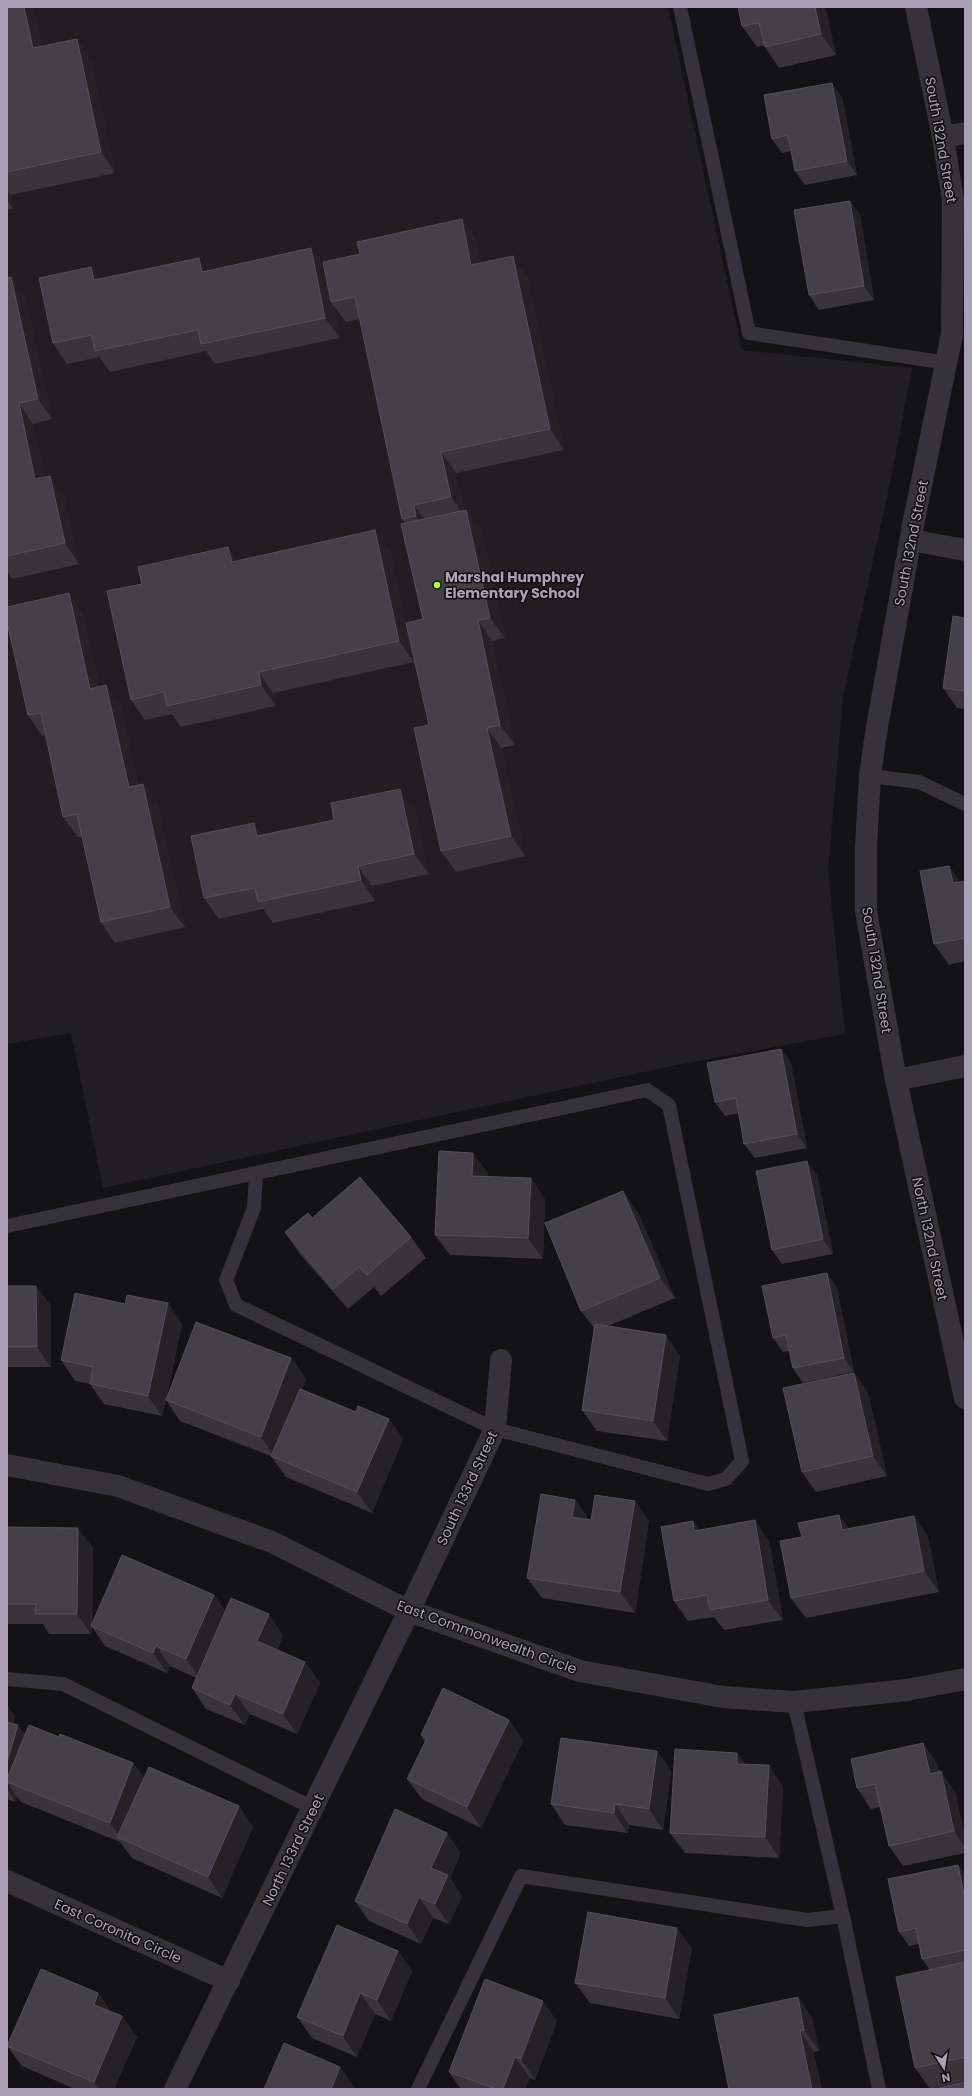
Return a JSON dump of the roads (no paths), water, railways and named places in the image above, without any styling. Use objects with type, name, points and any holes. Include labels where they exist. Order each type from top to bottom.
[{"type":"street","name":"South 132nd Street","points":[[896,1080],[866,911],[866,846],[870,776],[911,540],[947,363],[959,334],[953,200],[943,137],[916,7]]},
{"type":"street","points":[[943,137],[965,133]]},
{"type":"street","points":[[911,540],[965,550]]},
{"type":"street","points":[[896,1080],[965,1066]]},
{"type":"street","name":"North 132nd Street","points":[[896,1080],[965,1398]]},
{"type":"street","name":"South 133rd Street","points":[[409,1611],[495,1429],[501,1360]]},
{"type":"street","name":"East Commonwealth Circle","points":[[7,1465],[118,1486],[272,1542],[409,1611],[580,1671],[723,1697],[794,1702],[907,1690],[965,1679]]},
{"type":"street","name":"North 133rd Street","points":[[175,2089],[409,1611]]},
{"type":"street","name":"East Coronita Circle","points":[[7,1881],[229,1981]]},
{"type":"lane","points":[[680,7],[749,333],[947,363]]},
{"type":"lane","points":[[870,776],[919,782],[965,804]]},
{"type":"lane","points":[[7,1226],[256,1173],[647,1090],[669,1105],[742,1461],[726,1479],[708,1484],[495,1429],[236,1305],[226,1280],[254,1208],[256,1173]]},
{"type":"lane","points":[[7,1679],[63,1684],[313,1808]]},
{"type":"lane","points":[[794,1702],[843,1916],[880,2089]]},
{"type":"lane","points":[[418,2089],[521,1876],[808,1920],[843,1916]]},
{"type":"place","name":"Marshal Humphrey Elementary School","points":[[437,585]]}]
